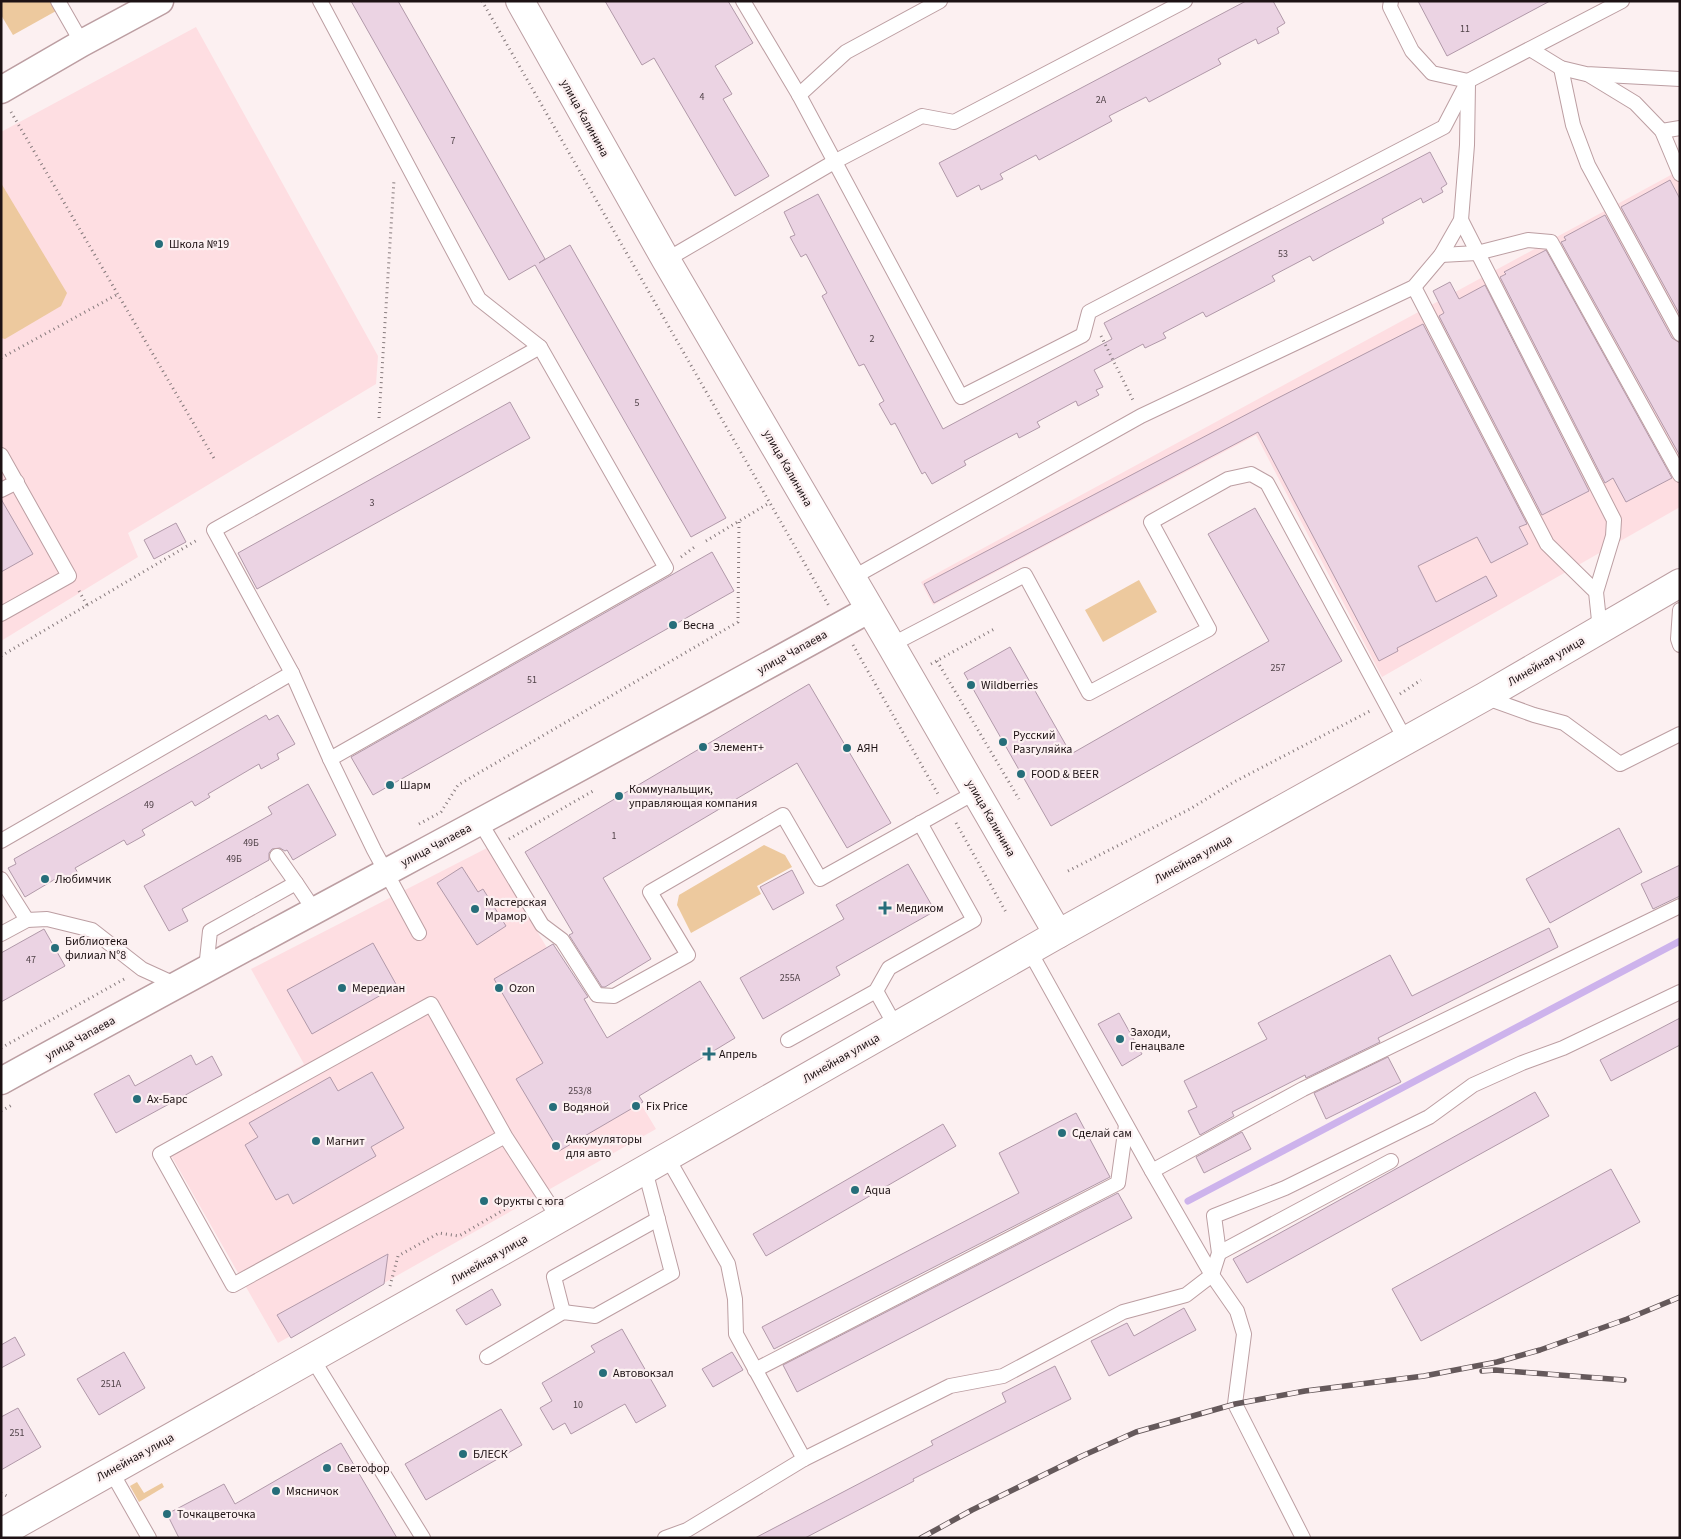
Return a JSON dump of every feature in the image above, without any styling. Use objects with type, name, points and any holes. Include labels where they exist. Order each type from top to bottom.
[{"type":"main road","name":"улица Калинина","points":[[520,1],[666,260],[1058,934]]},
{"type":"main road","name":"Линейная улица","points":[[1,1533],[656,1164],[1029,950],[1484,697],[1680,583]]},
{"type":"street","points":[[4,92],[82,43],[160,1]]},
{"type":"street","name":"улица Чапаева","points":[[1,1081],[176,984],[480,822],[870,609]]},
{"type":"lane","points":[[58,1],[82,43]]},
{"type":"lane","points":[[320,1],[479,299],[540,347],[666,568],[330,759]]},
{"type":"lane","points":[[743,1],[799,95],[962,397],[1083,335],[1090,312],[1444,127],[1468,81],[1622,1]]},
{"type":"lane","points":[[799,95],[846,52],[940,1]]},
{"type":"lane","points":[[666,260],[834,162],[922,116],[954,122],[1185,1]]},
{"type":"lane","points":[[1390,1],[1390,7],[1412,51],[1432,73],[1468,81]]},
{"type":"lane","points":[[1530,49],[1561,68],[1586,74],[1680,79]]},
{"type":"lane","points":[[1561,68],[1574,126],[1588,165],[1680,334]]},
{"type":"lane","points":[[1586,74],[1635,103],[1662,131],[1680,174]]},
{"type":"lane","points":[[852,578],[1141,416],[1414,287],[1441,255],[1460,220],[1467,145],[1468,81]]},
{"type":"lane","points":[[1662,131],[1680,128]]},
{"type":"lane","points":[[1460,220],[1614,520],[1613,536],[1596,592],[1600,630]]},
{"type":"lane","points":[[1441,255],[1477,253],[1528,240],[1551,242],[1680,475]]},
{"type":"lane","points":[[1414,287],[1547,544],[1596,592]]},
{"type":"lane","points":[[419,933],[385,872],[330,759],[292,673],[214,530],[540,347]]},
{"type":"lane","points":[[1,455],[69,576],[1,614]]},
{"type":"lane","points":[[891,645],[1025,575],[1089,693],[1209,629],[1151,522],[1228,479],[1251,474],[1267,483],[1406,740]]},
{"type":"lane","points":[[1,490],[17,482]]},
{"type":"lane","points":[[1680,610],[1678,639],[1680,645]]},
{"type":"lane","points":[[1,840],[292,673]]},
{"type":"lane","points":[[1484,697],[1534,715],[1564,723],[1620,764],[1680,734]]},
{"type":"lane","points":[[480,822],[542,925],[562,940],[597,995],[614,996],[688,955],[650,892],[783,815],[820,879],[976,792]]},
{"type":"lane","points":[[788,1040],[876,991],[889,968],[974,920],[920,823]]},
{"type":"lane","points":[[277,856],[314,910]]},
{"type":"lane","points":[[1,879],[27,920]]},
{"type":"lane","points":[[206,969],[210,931],[296,883]]},
{"type":"lane","points":[[1152,1171],[1303,1089],[1680,906]]},
{"type":"lane","points":[[1,934],[27,920],[47,919],[92,930],[142,969],[176,984]]},
{"type":"lane","points":[[1029,950],[1152,1171],[1212,1275],[1237,1312],[1244,1334],[1235,1404],[1303,1538]]},
{"type":"lane","points":[[876,991],[896,1027]]},
{"type":"lane","points":[[665,1538],[687,1530],[804,1459],[950,1386],[1003,1376],[1123,1312],[1186,1295],[1212,1275],[1220,1253],[1214,1216],[1285,1188],[1429,1117],[1473,1085],[1522,1063],[1563,1048],[1680,992]]},
{"type":"lane","points":[[505,1136],[233,1285],[160,1154],[431,1004],[505,1136],[559,1219]]},
{"type":"lane","points":[[755,1370],[1118,1183],[1126,1125]]},
{"type":"lane","points":[[1220,1253],[1391,1160]]},
{"type":"lane","points":[[487,1357],[563,1312],[595,1316],[672,1274],[658,1219],[656,1164]]},
{"type":"lane","points":[[656,1164],[728,1264],[735,1298],[736,1334],[804,1459]]},
{"type":"lane","points":[[563,1312],[554,1277],[658,1219]]},
{"type":"lane","points":[[312,1358],[423,1538]]},
{"type":"lane","points":[[111,1471],[149,1538]]},
{"type":"path","points":[[482,1],[1007,914]]},
{"type":"path","points":[[4,92],[118,294],[215,460]]},
{"type":"path","points":[[377,439],[396,144]]},
{"type":"path","points":[[1,358],[118,294]]},
{"type":"path","points":[[1090,312],[1141,416]]},
{"type":"path","points":[[706,540],[769,503]]},
{"type":"path","points":[[416,826],[441,812],[458,785],[738,622],[739,521]]},
{"type":"path","points":[[1,656],[214,530]]},
{"type":"path","points":[[909,676],[996,628]]},
{"type":"path","points":[[937,661],[1019,799]]},
{"type":"path","points":[[1068,871],[1386,703],[1421,680]]},
{"type":"path","points":[[1,1048],[142,969]]},
{"type":"path","points":[[390,1287],[398,1256],[439,1233],[459,1236],[540,1189]]},
{"type":"path","points":[[1,1493],[9,1497],[1,1502]]},
{"type":"shaded area","points":[[1,1],[50,1],[56,11],[13,35],[1,15]]},
{"type":"shaded area","name":"Школа №19","points":[[196,27],[378,356],[376,384],[128,533],[138,557],[1,641],[1,132]]},
{"type":"shaded area","points":[[1680,170],[1680,507],[1382,677],[1256,435],[933,605],[921,582]]},
{"type":"shaded area","points":[[1,183],[67,293],[61,306],[5,339],[1,338]]},
{"type":"shaded area","points":[[1139,580],[1157,612],[1103,642],[1085,610]]},
{"type":"shaded area","points":[[764,845],[785,855],[792,867],[757,886],[761,894],[691,933],[677,905],[679,895]]},
{"type":"shaded area","points":[[487,848],[656,1129],[278,1343],[164,1143],[304,1064],[251,969]]},
{"type":"shaded area","points":[[137,1482],[144,1493],[162,1483],[164,1487],[139,1502],[130,1486]]},
{"type":"building","points":[[351,1],[398,1],[545,259],[539,263],[570,245],[726,518],[691,537],[535,265],[509,280]]},
{"type":"building","points":[[605,1],[728,1],[753,43],[715,66],[732,94],[723,99],[769,176],[735,196],[654,58],[642,65]]},
{"type":"building","points":[[1246,1],[1273,1],[1285,23],[1277,28],[1279,33],[1258,44],[1256,39],[1218,59],[1221,64],[1149,102],[1146,97],[1109,116],[1112,121],[1039,160],[1036,155],[1000,174],[1003,179],[981,190],[979,185],[957,197],[939,163]]},
{"type":"building","points":[[1418,1],[1550,1],[1447,56]]},
{"type":"building","points":[[1430,152],[1447,184],[1441,188],[1443,192],[1423,203],[1421,198],[1382,219],[1384,223],[1313,261],[1310,256],[1272,276],[1275,281],[1206,317],[1203,312],[1163,333],[1166,338],[1145,348],[1143,344],[1094,370],[1103,387],[1096,390],[1099,395],[1078,406],[1076,401],[1037,422],[1040,427],[1019,438],[1017,433],[964,461],[966,465],[932,484],[925,472],[922,474],[895,423],[891,425],[879,404],[884,401],[864,364],[859,366],[822,296],[827,293],[806,254],[801,257],[790,237],[795,235],[784,212],[818,194],[943,429],[1112,339],[1104,323]]},
{"type":"building","points":[[1670,180],[1680,199],[1680,315],[1621,207]]},
{"type":"building","points":[[1605,215],[1672,338],[1680,343],[1680,456],[1561,242],[1566,240],[1564,237]]},
{"type":"building","points":[[1546,250],[1672,478],[1626,502],[1613,478],[1605,483],[1500,277],[1506,274],[1504,272]]},
{"type":"building","points":[[1450,282],[1459,299],[1485,285],[1589,491],[1542,515],[1439,316],[1444,313],[1433,291]]},
{"type":"building","points":[[1423,324],[1527,524],[1519,527],[1528,544],[1491,563],[1477,537],[1418,566],[1436,602],[1486,576],[1497,596],[1397,648],[1398,651],[1379,661],[1258,432],[934,603],[924,584]]},
{"type":"building","points":[[510,402],[530,438],[257,589],[238,553]]},
{"type":"building","points":[[1,499],[33,554],[1,572]]},
{"type":"building","points":[[1255,508],[1342,661],[1051,826],[964,673],[1010,647],[1071,754],[1269,641],[1208,534]]},
{"type":"building","points":[[176,523],[186,542],[154,559],[144,540]]},
{"type":"building","points":[[712,552],[734,591],[373,795],[351,757]]},
{"type":"building","points":[[809,684],[891,823],[847,848],[797,763],[603,878],[651,959],[602,987],[569,935],[573,933],[525,852]]},
{"type":"building","points":[[266,715],[269,720],[278,715],[295,744],[277,754],[279,759],[261,769],[259,764],[208,794],[210,797],[195,806],[192,801],[142,830],[145,835],[127,845],[124,840],[75,868],[78,873],[60,884],[57,878],[25,897],[8,868],[16,864],[14,859]]},
{"type":"building","points":[[308,784],[336,835],[293,860],[287,850],[285,851],[280,848],[272,849],[269,853],[269,860],[182,909],[188,921],[169,931],[144,886],[272,814],[268,807]]},
{"type":"building","points":[[1619,828],[1642,872],[1550,923],[1526,879]]},
{"type":"building","points":[[908,864],[935,911],[836,967],[840,975],[763,1019],[740,978],[844,919],[836,905]]},
{"type":"building","points":[[1680,865],[1680,896],[1653,909],[1641,884]]},
{"type":"building","name":"Мастерская Мрамор","points":[[462,867],[478,892],[483,889],[506,926],[477,945],[437,883]]},
{"type":"building","points":[[792,870],[804,893],[773,910],[760,887]]},
{"type":"building","points":[[1549,928],[1558,947],[1378,1038],[1380,1042],[1306,1078],[1305,1075],[1232,1112],[1234,1116],[1200,1135],[1188,1111],[1197,1107],[1184,1081],[1267,1039],[1258,1023],[1390,955],[1412,996]]},
{"type":"building","points":[[44,929],[65,966],[1,1002],[1,953]]},
{"type":"building","name":"Мередиан","points":[[373,943],[397,986],[312,1034],[287,990]]},
{"type":"building","points":[[553,944],[588,997],[584,999],[607,1038],[700,981],[735,1038],[639,1096],[643,1102],[559,1151],[516,1079],[543,1063],[494,979]]},
{"type":"building","name":"Заходи, Генацвале","points":[[1119,1013],[1142,1054],[1122,1066],[1098,1024]]},
{"type":"building","points":[[1680,1018],[1680,1045],[1611,1081],[1600,1060]]},
{"type":"building","name":"Ах-Барс","points":[[191,1055],[196,1065],[212,1056],[222,1075],[116,1133],[94,1094],[129,1075],[135,1086]]},
{"type":"building","points":[[1388,1057],[1401,1082],[1326,1119],[1314,1093]]},
{"type":"building","name":"Магнит","points":[[372,1072],[404,1128],[371,1147],[376,1156],[293,1204],[288,1194],[276,1200],[245,1145],[258,1137],[249,1123],[330,1077],[338,1091]]},
{"type":"building","points":[[1535,1092],[1549,1116],[1247,1283],[1233,1259]]},
{"type":"building","points":[[1076,1113],[1110,1177],[774,1349],[762,1327],[1019,1193],[999,1153]]},
{"type":"building","name":"Aqua","points":[[943,1124],[956,1146],[766,1256],[753,1234]]},
{"type":"building","points":[[1242,1132],[1251,1149],[1204,1173],[1196,1157]]},
{"type":"building","points":[[1611,1169],[1640,1222],[1421,1341],[1392,1289]]},
{"type":"building","points":[[1118,1193],[1132,1218],[797,1392],[783,1365]]},
{"type":"building","points":[[388,1254],[384,1284],[291,1338],[277,1315]]},
{"type":"building","points":[[492,1289],[501,1305],[466,1325],[456,1310]]},
{"type":"building","points":[[1184,1308],[1196,1330],[1109,1376],[1091,1341],[1127,1323],[1134,1336]]},
{"type":"building","name":"Автовокзал","points":[[622,1329],[666,1406],[636,1423],[625,1404],[571,1434],[565,1423],[553,1430],[540,1408],[552,1401],[542,1383],[595,1352],[591,1346]]},
{"type":"building","points":[[15,1337],[25,1355],[1,1368],[1,1345]]},
{"type":"building","points":[[124,1352],[145,1388],[99,1415],[77,1379]]},
{"type":"building","points":[[732,1352],[743,1370],[713,1387],[702,1369]]},
{"type":"building","points":[[1055,1366],[1071,1399],[913,1479],[914,1481],[805,1538],[755,1538],[933,1445],[931,1441],[1006,1402],[1002,1393]]},
{"type":"building","points":[[18,1408],[41,1447],[1,1470],[1,1417]]},
{"type":"building","name":"БЛЕСК","points":[[501,1409],[522,1445],[426,1500],[405,1464]]},
{"type":"building","name":"Светофор","points":[[341,1443],[397,1538],[179,1538],[167,1514],[224,1484],[235,1504]]},
{"type":"waterway","points":[[1188,1201],[1680,941]]},
{"type":"railway","points":[[921,1538],[972,1510],[1082,1456],[1136,1432],[1235,1404],[1305,1391],[1424,1376],[1497,1362],[1540,1350],[1627,1319],[1680,1297]]},
{"type":"railway","points":[[1482,1371],[1495,1370],[1624,1380]]},
{"type":"place","name":"Школа №19","points":[[159,244]]},
{"type":"place","name":"Весна","points":[[673,625]]},
{"type":"place","name":"Wildberries","points":[[971,685]]},
{"type":"place","name":"Русский Разгуляйка","points":[[1003,742]]},
{"type":"place","name":"Элемент+","points":[[703,747]]},
{"type":"place","name":"АЯН","points":[[847,748]]},
{"type":"place","name":"FOOD & BEER","points":[[1021,774]]},
{"type":"place","name":"Шарм","points":[[390,785]]},
{"type":"place","name":"Коммунальщик, управляющая компания","points":[[619,796]]},
{"type":"place","name":"Любимчик","points":[[45,879]]},
{"type":"place","name":"Медиком","points":[[885,908]]},
{"type":"place","name":"Мастерская Мрамор","points":[[475,909]]},
{"type":"place","name":"Библиотека филиал N°8","points":[[55,948]]},
{"type":"place","name":"Мередиан","points":[[342,988]]},
{"type":"place","name":"Ozon","points":[[499,988]]},
{"type":"place","name":"Заходи, Генацвале","points":[[1120,1039]]},
{"type":"place","name":"Апрель","points":[[709,1054]]},
{"type":"place","name":"Ах-Барс","points":[[137,1099]]},
{"type":"place","name":"Fix Price","points":[[636,1106]]},
{"type":"place","name":"Водяной","points":[[553,1107]]},
{"type":"place","name":"Сделай сам","points":[[1062,1133]]},
{"type":"place","name":"Магнит","points":[[316,1141]]},
{"type":"place","name":"Аккумуляторы для авто","points":[[556,1146]]},
{"type":"place","name":"Aqua","points":[[855,1190]]},
{"type":"place","name":"Фрукты с юга","points":[[484,1201]]},
{"type":"place","name":"Автовокзал","points":[[603,1373]]},
{"type":"place","name":"БЛЕСК","points":[[463,1454]]},
{"type":"place","name":"Светофор","points":[[327,1468]]},
{"type":"place","name":"Мясничок","points":[[276,1491]]},
{"type":"place","name":"Точкацветочка","points":[[167,1514]]}]
